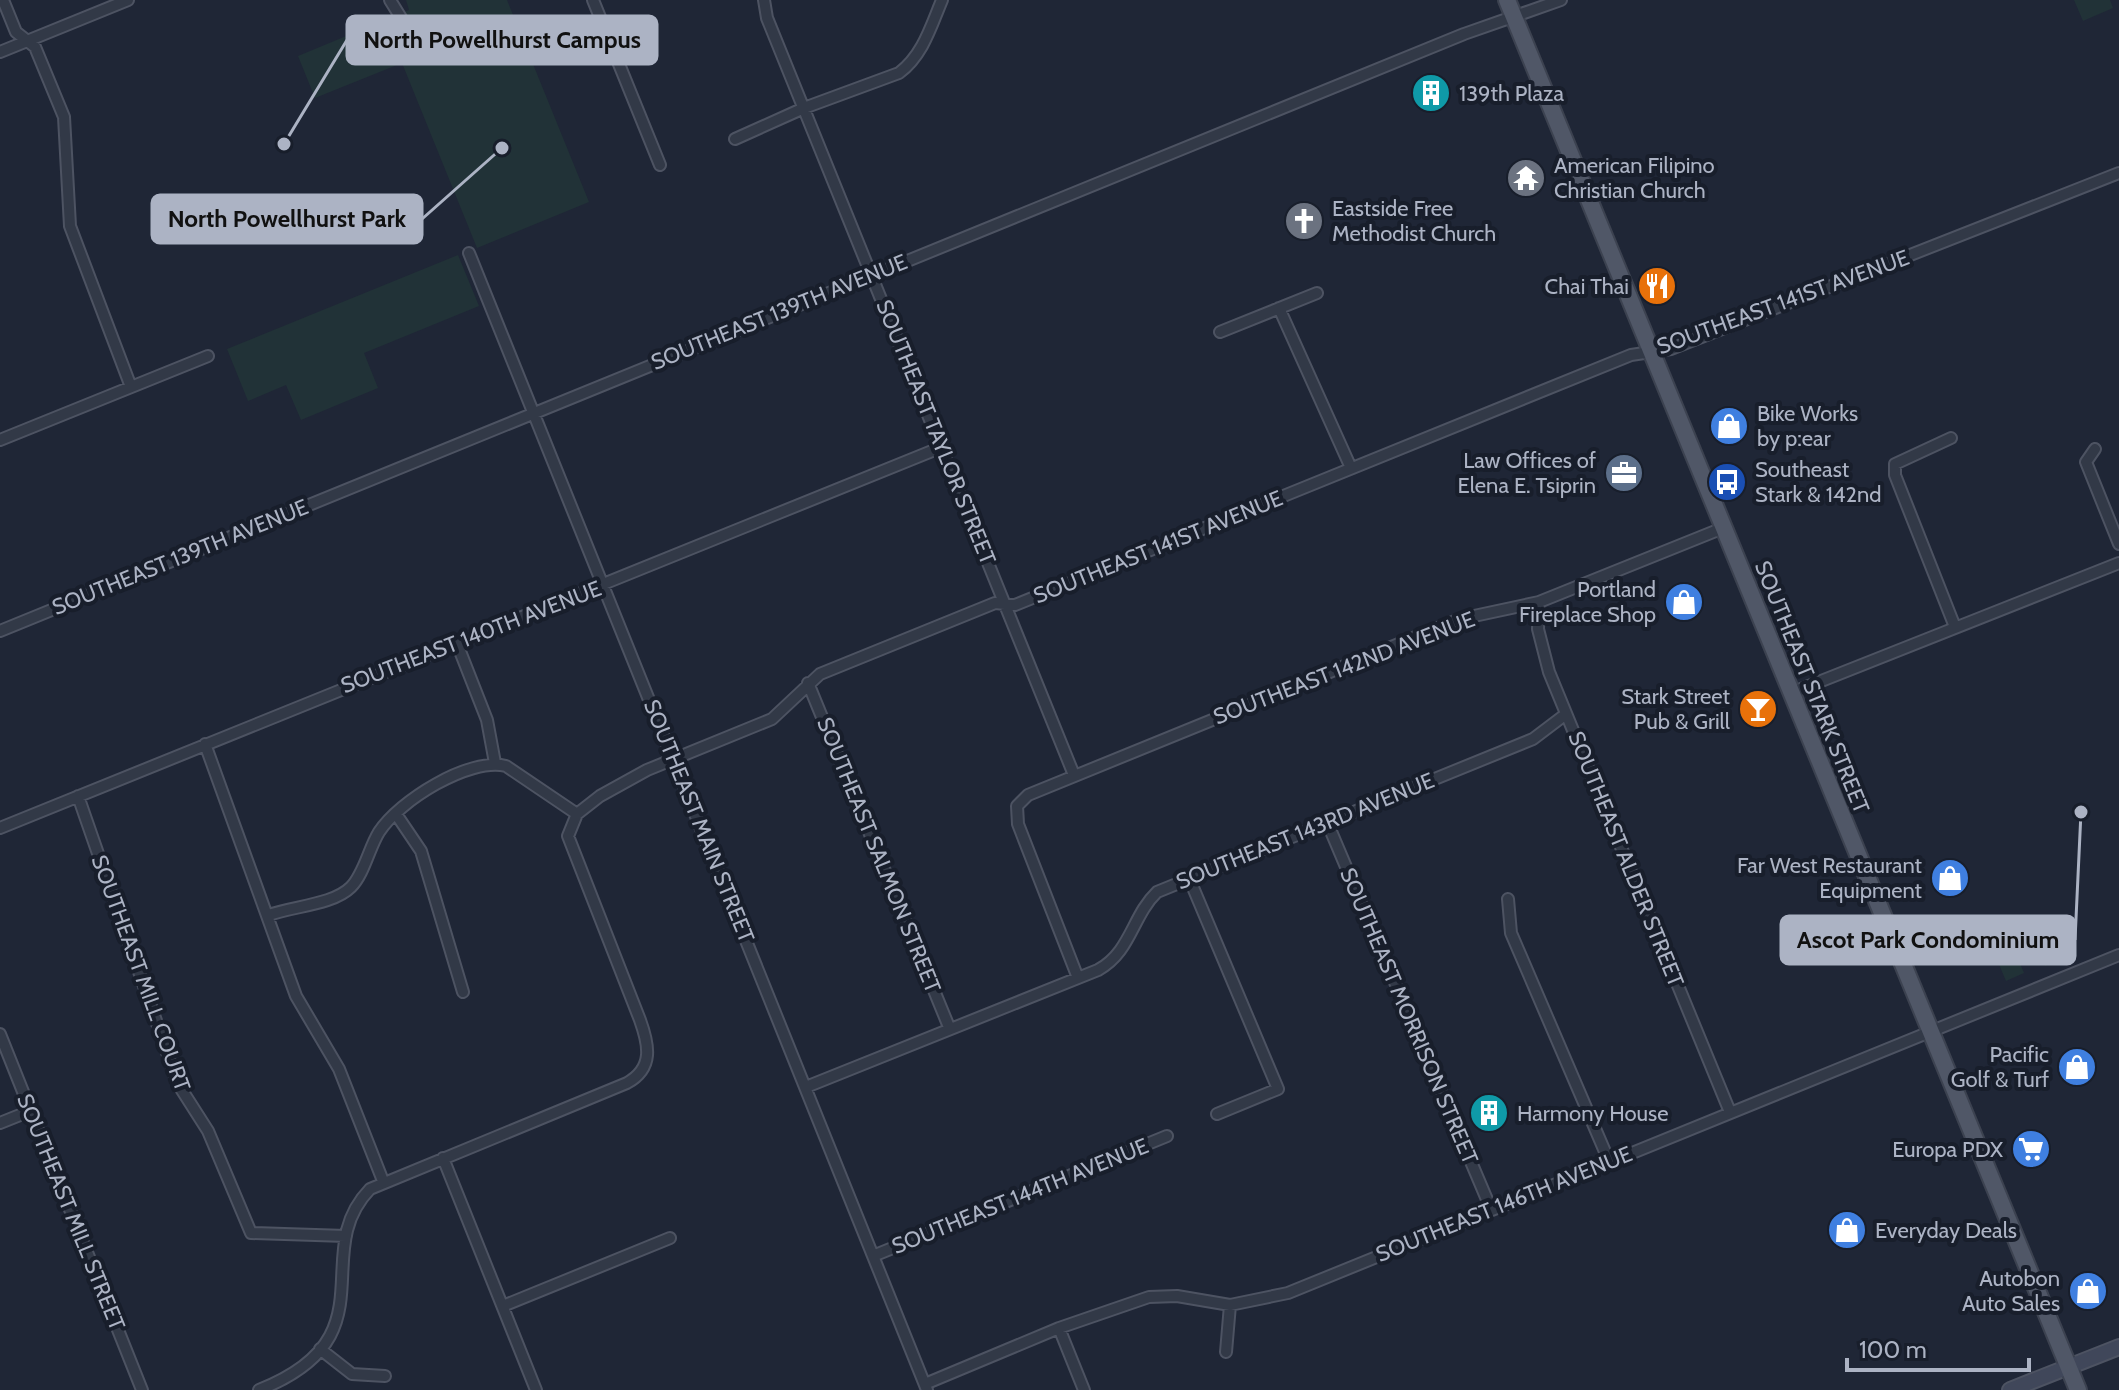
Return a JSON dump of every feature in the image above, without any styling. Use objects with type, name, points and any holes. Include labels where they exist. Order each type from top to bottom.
[{"type":"main road","name":"SOUTHEAST STARK STREET","points":[[1507,0],[2078,1390]]},
{"type":"main road","points":[[2010,1390],[2119,1347]]},
{"type":"street","points":[[3,0],[16,32],[35,47],[64,117],[70,226],[131,387]]},
{"type":"street","points":[[0,52],[128,0]]},
{"type":"street","points":[[390,0],[419,47]]},
{"type":"street","points":[[593,0],[660,165]]},
{"type":"street","name":"SOUTHEAST TAYLOR STREET","points":[[764,0],[767,18],[1074,775]]},
{"type":"street","points":[[735,139],[804,108],[899,73],[912,63],[921,48],[942,0]]},
{"type":"street","name":"SOUTHEAST 139TH AVENUE","points":[[0,631],[872,273],[1513,16],[1561,0]]},
{"type":"street","name":"SOUTHEAST 141ST AVENUE","points":[[577,814],[621,783],[772,719],[820,674],[995,603],[1029,599],[1631,355],[1671,349],[2119,173]]},
{"type":"street","name":"SOUTHEAST MAIN STREET","points":[[469,253],[926,1387]]},
{"type":"street","points":[[1220,332],[1317,293]]},
{"type":"street","points":[[1279,308],[1351,468]]},
{"type":"street","points":[[0,440],[208,356]]},
{"type":"street","points":[[1951,438],[1895,464],[1895,475],[1955,627]]},
{"type":"street","name":"SOUTHEAST 140TH AVENUE","points":[[0,828],[942,447]]},
{"type":"street","points":[[2095,449],[2086,462],[2119,544]]},
{"type":"street","name":"SOUTHEAST 142ND AVENUE","points":[[1078,978],[1018,824],[1017,806],[1028,795],[1460,619],[1539,602],[1723,528]]},
{"type":"street","points":[[1791,693],[2119,563]]},
{"type":"street","name":"SOUTHEAST ALDER STREET","points":[[1539,602],[1542,651],[1730,1112]]},
{"type":"street","points":[[456,641],[487,720],[495,763]]},
{"type":"street","name":"SOUTHEAST SALMON STREET","points":[[808,683],[949,1027]]},
{"type":"street","name":"SOUTHEAST 143RD AVENUE","points":[[806,1087],[1112,963],[1125,946],[1146,903],[1157,892],[1533,739],[1566,714]]},
{"type":"street","points":[[205,744],[296,996],[339,1069],[383,1181]]},
{"type":"street","points":[[259,1390],[296,1371],[320,1349],[339,1318],[346,1236],[355,1207],[370,1189],[634,1079],[648,1058],[647,1041],[571,849],[568,836],[577,814],[518,771],[495,763],[471,767],[450,777],[396,814],[380,830],[353,886],[338,897],[269,915]]},
{"type":"street","name":"SOUTHEAST MILL COURT","points":[[78,796],[178,1084],[208,1131],[251,1233],[346,1236]]},
{"type":"street","points":[[396,814],[421,851],[463,992]]},
{"type":"street","name":"SOUTHEAST MORRISON STREET","points":[[1327,822],[1491,1209]]},
{"type":"street","points":[[1189,878],[1278,1089],[1217,1114]]},
{"type":"street","points":[[1508,899],[1511,933],[1609,1161]]},
{"type":"street","name":"SOUTHEAST 146TH AVENUE","points":[[926,1387],[1059,1328],[1149,1297],[1177,1296],[1230,1305],[1288,1293],[2119,955]]},
{"type":"street","name":"SOUTHEAST MILL STREET","points":[[0,1034],[142,1390]]},
{"type":"street","points":[[0,1123],[30,1111]]},
{"type":"street","name":"SOUTHEAST 144TH AVENUE","points":[[873,1256],[1167,1136]]},
{"type":"street","points":[[443,1158],[536,1390]]},
{"type":"street","points":[[503,1306],[670,1238]]},
{"type":"street","points":[[1226,1352],[1230,1305]]},
{"type":"street","points":[[1059,1328],[1084,1390]]},
{"type":"street","points":[[320,1349],[352,1374],[385,1376]]},
{"type":"shaded area","points":[[406,0],[507,0],[589,202],[477,248],[402,63],[315,98],[298,56],[409,10]]},
{"type":"shaded area","points":[[2074,0],[2110,0],[2113,8],[2083,21]]},
{"type":"shaded area","points":[[458,255],[479,306],[364,353],[378,388],[301,420],[286,385],[248,401],[227,349]]},
{"type":"shaded area","points":[[2058,939],[2065,958],[2045,966],[2037,947]]},
{"type":"shaded area","points":[[2016,954],[2024,973],[2006,981],[1998,962]]},
{"type":"place","name":"139th Plaza","points":[[1431,93]]},
{"type":"place","name":"North Powellhurst Campus","points":[[284,144]]},
{"type":"place","name":"North Powellhurst Park","points":[[502,148]]},
{"type":"place","name":"American Filipino Christian Church","points":[[1526,178]]},
{"type":"place","name":"Eastside Free Methodist Church","points":[[1304,221]]},
{"type":"place","name":"Chai Thai","points":[[1657,286]]},
{"type":"place","name":"Bike Works by p:ear","points":[[1729,426]]},
{"type":"place","name":"Law Offices of Elena E. Tsiprin","points":[[1624,473]]},
{"type":"place","name":"Southeast Stark & 142nd","points":[[1727,482]]},
{"type":"place","name":"Portland Fireplace Shop","points":[[1684,602]]},
{"type":"place","name":"Stark Street Pub & Grill","points":[[1758,709]]},
{"type":"place","name":"Ascot Park Condominium","points":[[2081,812]]},
{"type":"place","name":"Far West Restaurant Equipment","points":[[1950,878]]},
{"type":"place","name":"Pacific Golf & Turf","points":[[2077,1067]]},
{"type":"place","name":"Harmony House","points":[[1489,1113]]},
{"type":"place","name":"Europa PDX","points":[[2031,1149]]},
{"type":"place","name":"Everyday Deals","points":[[1847,1230]]},
{"type":"place","name":"Autobon Auto Sales","points":[[2088,1291]]}]
